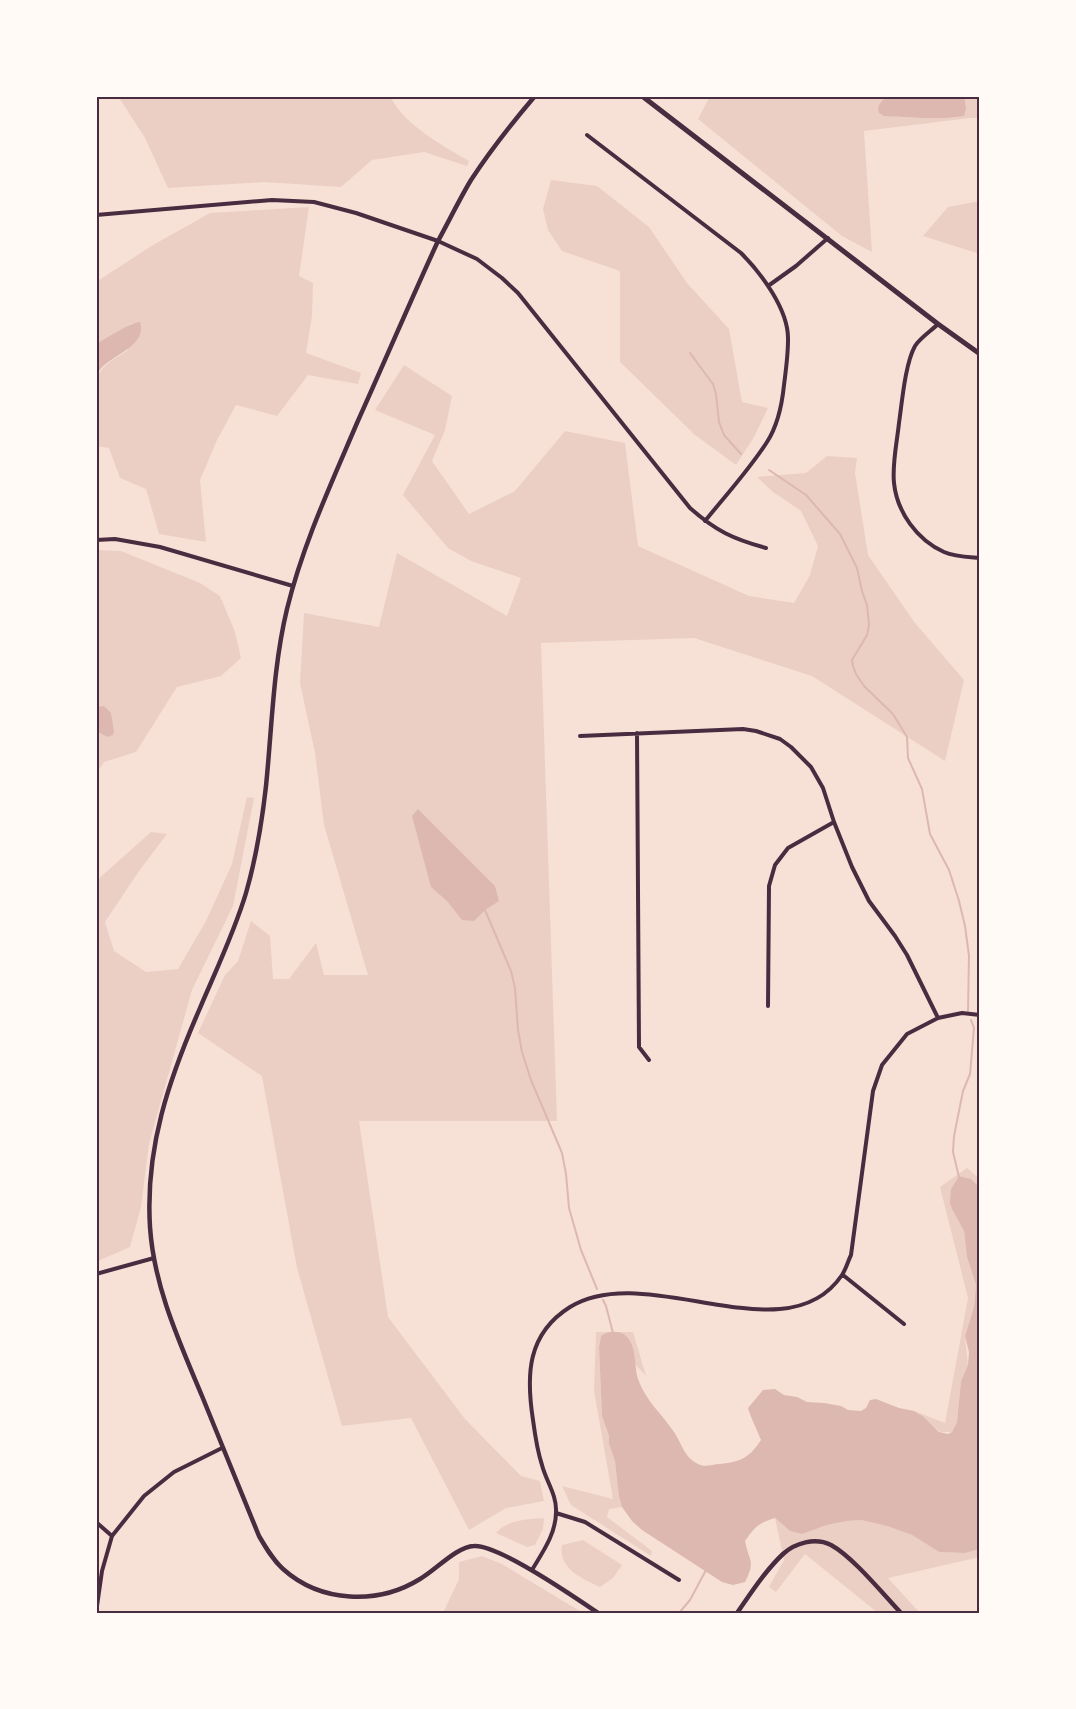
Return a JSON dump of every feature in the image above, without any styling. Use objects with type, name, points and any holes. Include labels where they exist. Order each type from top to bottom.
[{"type":"main road","points":[[642,96],[980,354]]},
{"type":"street","points":[[536,96],[505,132],[471,181],[438,241],[321,507],[293,586],[279,650],[266,785],[253,867],[234,927],[194,1022],[159,1122],[150,1188],[150,1229],[154,1258],[170,1318],[262,1542],[283,1569],[307,1586],[334,1595],[379,1596],[417,1581],[459,1550],[475,1545],[487,1547],[532,1570],[598,1613]]},
{"type":"street","points":[[587,135],[741,253],[759,271],[777,300],[789,337],[782,405],[777,422],[768,441],[705,521]]},
{"type":"street","points":[[96,215],[272,200],[314,202],[356,213],[438,241],[477,259],[518,293],[690,508],[723,534],[766,548]]},
{"type":"street","points":[[768,286],[796,266],[828,238]]},
{"type":"street","points":[[938,324],[915,345],[908,366],[896,454],[894,481],[897,499],[906,518],[921,536],[943,551],[959,556],[980,558]]},
{"type":"street","points":[[96,540],[115,539],[160,547],[293,586]]},
{"type":"street","points":[[580,736],[742,729],[780,739],[792,747],[812,767],[823,788],[852,867],[869,901],[896,936],[938,1018]]},
{"type":"street","points":[[637,733],[639,1047],[649,1060]]},
{"type":"street","points":[[768,1006],[769,886],[775,865],[788,848],[834,822]]},
{"type":"street","points":[[532,1570],[552,1533],[556,1513],[554,1494],[545,1476],[537,1446],[529,1387],[531,1365],[536,1347],[547,1327],[563,1312],[591,1297],[615,1292],[773,1310],[800,1305],[823,1295],[843,1275],[851,1255],[873,1091],[882,1065],[907,1034],[938,1018],[962,1013],[980,1015]]},
{"type":"street","points":[[96,1274],[154,1258]]},
{"type":"street","points":[[843,1275],[904,1324]]},
{"type":"street","points":[[96,1613],[102,1571],[112,1536],[144,1496],[174,1472],[222,1448]]},
{"type":"street","points":[[556,1513],[585,1522],[679,1580]]},
{"type":"street","points":[[96,1522],[112,1536]]},
{"type":"street","points":[[737,1613],[782,1555],[799,1544],[812,1541],[825,1543],[839,1551],[860,1569],[901,1613]]},
{"type":"shaded area","points":[[118,96],[390,96],[404,116],[414,125],[469,161],[467,166],[424,152],[372,160],[341,187],[264,182],[168,188],[145,138]]},
{"type":"shaded area","points":[[710,96],[887,96],[879,104],[896,117],[946,118],[964,96],[980,96],[980,118],[864,131],[872,252],[842,236],[698,119]]},
{"type":"shaded area","points":[[887,96],[964,96],[966,108],[964,116],[946,118],[884,116],[879,113],[878,108]]},
{"type":"shaded area","points":[[551,180],[597,186],[649,227],[687,283],[729,329],[742,402],[768,408],[754,437],[736,465],[695,435],[620,362],[620,271],[562,251],[548,230],[543,209]]},
{"type":"shaded area","points":[[980,201],[980,254],[923,236],[948,207]]},
{"type":"shaded area","points":[[309,207],[299,276],[313,283],[312,316],[306,353],[361,373],[358,384],[308,375],[277,416],[236,405],[217,440],[200,480],[206,542],[159,534],[146,489],[120,478],[109,448],[96,446],[96,380],[105,366],[127,351],[132,323],[96,344],[96,282],[153,245],[210,213]]},
{"type":"shaded area","points":[[140,322],[139,338],[127,350],[104,365],[96,380],[96,344]]},
{"type":"shaded area","points":[[404,365],[452,396],[445,430],[432,461],[469,514],[515,491],[565,431],[625,443],[638,546],[749,596],[794,603],[810,575],[818,546],[801,511],[773,492],[757,477],[806,473],[827,456],[857,458],[855,473],[868,555],[915,623],[964,680],[945,761],[812,676],[694,638],[541,643],[557,1121],[359,1121],[388,1317],[465,1419],[521,1476],[540,1481],[544,1501],[506,1508],[469,1530],[411,1418],[342,1426],[297,1268],[262,1076],[198,1033],[225,975],[238,961],[251,921],[270,936],[273,979],[289,979],[316,943],[324,975],[368,975],[324,825],[315,753],[300,683],[304,613],[379,627],[397,553],[507,616],[521,578],[471,561],[448,548],[403,495],[435,435],[375,410]]},
{"type":"shaded area","points":[[96,550],[121,551],[200,583],[220,596],[235,632],[241,658],[221,676],[177,687],[136,752],[104,762],[96,774],[96,731],[107,737],[104,706],[96,707]]},
{"type":"shaded area","points":[[104,706],[111,713],[114,732],[113,735],[107,737],[96,731],[96,707]]},
{"type":"shaded area","points":[[247,797],[254,798],[233,906],[192,990],[149,1144],[141,1207],[130,1247],[96,1262],[96,881],[151,832],[167,834],[105,922],[114,951],[146,972],[178,969],[206,921],[232,864]]},
{"type":"shaded area","points":[[418,809],[495,886],[499,901],[474,921],[462,920],[447,901],[431,887],[412,816]]},
{"type":"shaded area","points":[[967,1168],[980,1179],[980,1188],[967,1178],[959,1176],[951,1189],[952,1209],[964,1231],[967,1257],[976,1285],[974,1307],[965,1336],[968,1365],[961,1381],[957,1422],[952,1432],[940,1432],[914,1411],[945,1423],[968,1298],[940,1187]]},
{"type":"shaded area","points":[[959,1176],[971,1179],[980,1188],[980,1549],[965,1553],[939,1552],[912,1535],[861,1520],[827,1525],[802,1534],[790,1531],[775,1518],[757,1526],[745,1541],[751,1561],[750,1569],[745,1582],[733,1585],[722,1582],[642,1530],[632,1521],[622,1507],[615,1461],[602,1416],[599,1347],[601,1336],[607,1333],[620,1333],[630,1340],[641,1387],[674,1432],[686,1454],[701,1465],[739,1460],[749,1455],[757,1446],[761,1440],[748,1408],[763,1390],[775,1389],[784,1395],[797,1397],[807,1402],[841,1406],[848,1410],[861,1411],[866,1408],[870,1400],[876,1399],[914,1411],[924,1417],[939,1432],[948,1434],[952,1432],[957,1422],[961,1381],[968,1365],[969,1352],[965,1336],[974,1307],[976,1285],[967,1257],[964,1231],[950,1203],[951,1189]]},
{"type":"shaded area","points":[[596,1332],[633,1332],[646,1376],[634,1363],[634,1354],[605,1333],[601,1336],[599,1347],[602,1416],[615,1461],[622,1507],[609,1509],[607,1517],[652,1551],[651,1556],[571,1505],[562,1486],[613,1499],[594,1391]]},
{"type":"shaded area","points":[[544,1518],[543,1529],[535,1545],[527,1547],[496,1533],[512,1523]]},
{"type":"shaded area","points":[[775,1518],[790,1531],[802,1534],[827,1525],[861,1520],[912,1535],[939,1552],[965,1553],[980,1549],[980,1557],[888,1578],[920,1613],[878,1613],[805,1554],[776,1592],[769,1587],[784,1560]]},
{"type":"shaded area","points":[[583,1540],[622,1565],[613,1578],[600,1587],[573,1572],[564,1560],[562,1545]]},
{"type":"shaded area","points":[[482,1556],[502,1564],[583,1613],[443,1613],[459,1579],[459,1562]]},
{"type":"waterway","points":[[690,353],[713,384],[719,422],[724,435],[741,454]]},
{"type":"waterway","points":[[769,470],[806,495],[840,534],[857,568],[867,605],[869,625],[867,635],[852,660],[853,666],[864,686],[893,714],[907,737],[908,758],[922,789],[930,834],[949,870],[965,926],[969,956],[968,1011]]},
{"type":"waterway","points":[[485,910],[511,971],[522,1052],[531,1080],[562,1153],[569,1208],[581,1250],[597,1289]]},
{"type":"waterway","points":[[959,1177],[953,1152],[954,1136],[963,1091],[970,1074],[974,1028],[971,1020]]},
{"type":"waterway","points":[[603,1300],[613,1333]]},
{"type":"waterway","points":[[679,1613],[690,1600],[706,1570]]}]
